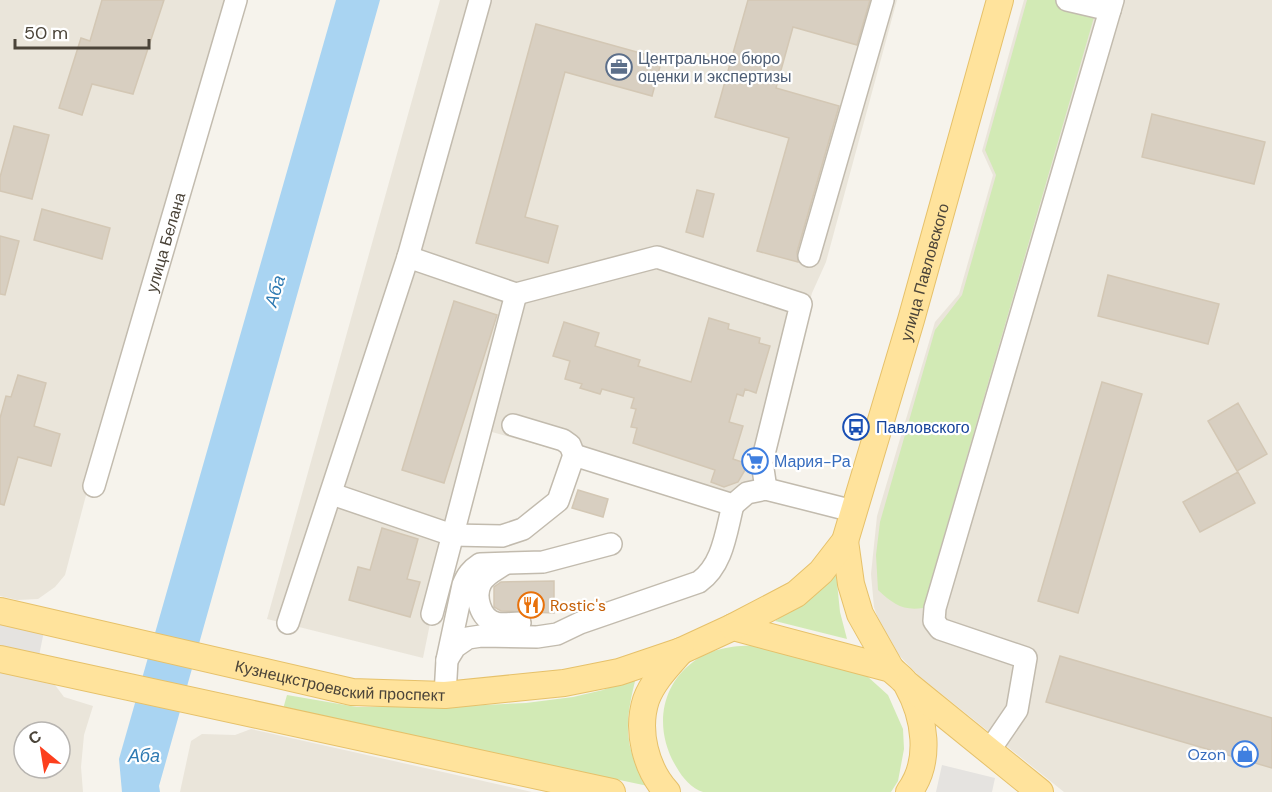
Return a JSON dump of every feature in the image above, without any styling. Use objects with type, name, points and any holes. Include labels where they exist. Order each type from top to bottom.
[{"type":"main road","name":"улица Павловского","points":[[733,627],[796,594],[821,572],[845,541],[911,320],[1000,0]]},
{"type":"main road","name":"улица Павловского","points":[[845,541],[851,584],[860,614],[899,676]]},
{"type":"main road","name":"Кузнецкстроевский проспект","points":[[0,611],[352,692],[445,695],[564,683],[619,672],[681,651],[733,627]]},
{"type":"main road","points":[[733,627],[899,676],[1040,792]]},
{"type":"main road","points":[[667,792],[657,782],[647,759],[643,735],[645,702],[658,677],[681,651]]},
{"type":"main road","points":[[0,659],[240,713],[612,792]]},
{"type":"main road","points":[[899,676],[925,734],[921,768],[909,792]]},
{"type":"street","name":"улица Белана","points":[[94,486],[236,0]]},
{"type":"street","points":[[288,623],[408,258],[480,0]]},
{"type":"street","points":[[809,256],[883,0]]},
{"type":"street","points":[[989,751],[1017,710],[1026,658],[940,629],[934,621],[935,608],[1112,5],[1067,0]]},
{"type":"street","points":[[408,258],[516,294],[657,257],[801,304],[762,462],[766,489]]},
{"type":"street","points":[[432,614],[516,294]]},
{"type":"street","points":[[332,494],[452,535],[502,536],[523,529],[558,501],[574,455],[570,445],[563,440],[513,425]]},
{"type":"street","points":[[574,455],[733,505]]},
{"type":"street","points":[[447,660],[455,647],[468,638],[481,636],[537,637],[557,634],[579,623],[688,587],[712,573],[733,505],[747,493],[766,489],[853,511]]},
{"type":"street","points":[[445,695],[447,660],[467,575],[480,564],[543,562],[611,544]]},
{"type":"street","points":[[503,565],[490,573],[481,584],[480,607],[485,617],[496,623],[579,623]]},
{"type":"shaded area","points":[[0,0],[226,0],[99,446],[65,575],[55,587],[38,599],[17,600],[0,596]]},
{"type":"shaded area","points":[[440,0],[897,0],[826,262],[812,293],[755,498],[574,455],[481,429],[432,614],[423,658],[267,619]]},
{"type":"shaded area","points":[[1024,0],[1272,0],[1272,792],[1064,792],[918,675],[894,650],[882,630],[874,607],[871,574],[877,516],[935,322],[959,294],[993,175],[982,151]]},
{"type":"shaded area","points":[[0,621],[44,631],[39,656],[0,647]]},
{"type":"shaded area","points":[[0,670],[52,681],[64,697],[93,706],[84,735],[81,767],[83,792],[0,792]]},
{"type":"shaded area","points":[[251,729],[532,792],[180,792],[191,741],[202,734],[235,735]]},
{"type":"shaded area","points":[[942,765],[995,778],[992,792],[936,792]]},
{"type":"green space","points":[[1027,0],[1099,0],[923,608],[904,607],[894,603],[878,590],[876,555],[880,522],[935,330],[962,295],[996,175],[985,150]]},
{"type":"green space","points":[[836,573],[840,612],[847,639],[775,621],[803,602]]},
{"type":"green space","points":[[759,645],[867,676],[888,695],[903,729],[904,749],[898,781],[891,792],[703,792],[685,779],[670,754],[663,726],[667,698],[673,685],[681,673],[693,662],[708,653],[733,647]]},
{"type":"green space","points":[[636,677],[628,733],[634,758],[648,786],[283,709],[287,695],[357,707],[526,703],[573,697],[603,690]]},
{"type":"water","name":"Аба","points":[[336,0],[380,0],[159,786],[160,792],[122,792],[119,759]]},
{"type":"building","points":[[102,0],[164,0],[133,94],[92,84],[82,115],[59,108],[81,38],[90,41]]},
{"type":"building","points":[[748,0],[870,0],[857,45],[793,27],[776,88],[839,106],[797,252],[798,262],[757,251],[789,138],[715,117]]},
{"type":"building","points":[[536,24],[662,59],[652,96],[565,72],[525,217],[558,226],[548,263],[476,243]]},
{"type":"building","points":[[1152,114],[1265,142],[1254,184],[1142,157]]},
{"type":"building","points":[[14,126],[49,135],[32,199],[0,191],[0,177]]},
{"type":"building","points":[[697,190],[714,194],[703,237],[686,232]]},
{"type":"building","points":[[42,209],[110,228],[102,259],[34,240]]},
{"type":"building","points":[[0,236],[19,241],[5,295],[0,294]]},
{"type":"building","points":[[1108,275],[1219,304],[1208,344],[1098,316]]},
{"type":"building","points":[[454,301],[497,315],[444,483],[402,470]]},
{"type":"building","points":[[709,318],[729,324],[728,329],[760,338],[759,343],[770,346],[756,393],[745,389],[743,396],[737,394],[729,422],[743,426],[733,459],[745,463],[745,470],[738,482],[724,487],[711,482],[715,470],[633,443],[637,428],[631,427],[636,409],[631,408],[634,398],[602,389],[600,394],[580,388],[582,384],[565,379],[570,361],[553,356],[564,322],[599,333],[595,346],[640,360],[638,366],[691,382]]},
{"type":"building","points":[[18,375],[46,383],[34,426],[60,434],[51,466],[18,457],[4,505],[0,504],[0,418],[6,396],[11,397]]},
{"type":"building","points":[[1102,382],[1142,394],[1078,613],[1038,601]]},
{"type":"building","points":[[1238,403],[1267,454],[1237,471],[1208,421]]},
{"type":"building","points":[[1238,472],[1255,503],[1200,532],[1183,502]]},
{"type":"building","points":[[578,490],[608,499],[603,517],[572,508]]},
{"type":"building","points":[[382,528],[418,539],[407,579],[420,582],[410,617],[349,600],[358,567],[370,570]]},
{"type":"building","points":[[554,581],[554,613],[501,611],[494,607],[494,587],[501,582]]},
{"type":"building","points":[[1060,656],[1272,718],[1272,768],[1046,702]]},
{"type":"place","name":"Центральное бюро оценки и экспертизы","points":[[619,67]]},
{"type":"place","name":"Павловского","points":[[856,427]]},
{"type":"place","name":"Мария-Ра","points":[[755,461]]},
{"type":"place","name":"Rostic's","points":[[531,605]]},
{"type":"place","name":"Ozon","points":[[1245,754]]}]
